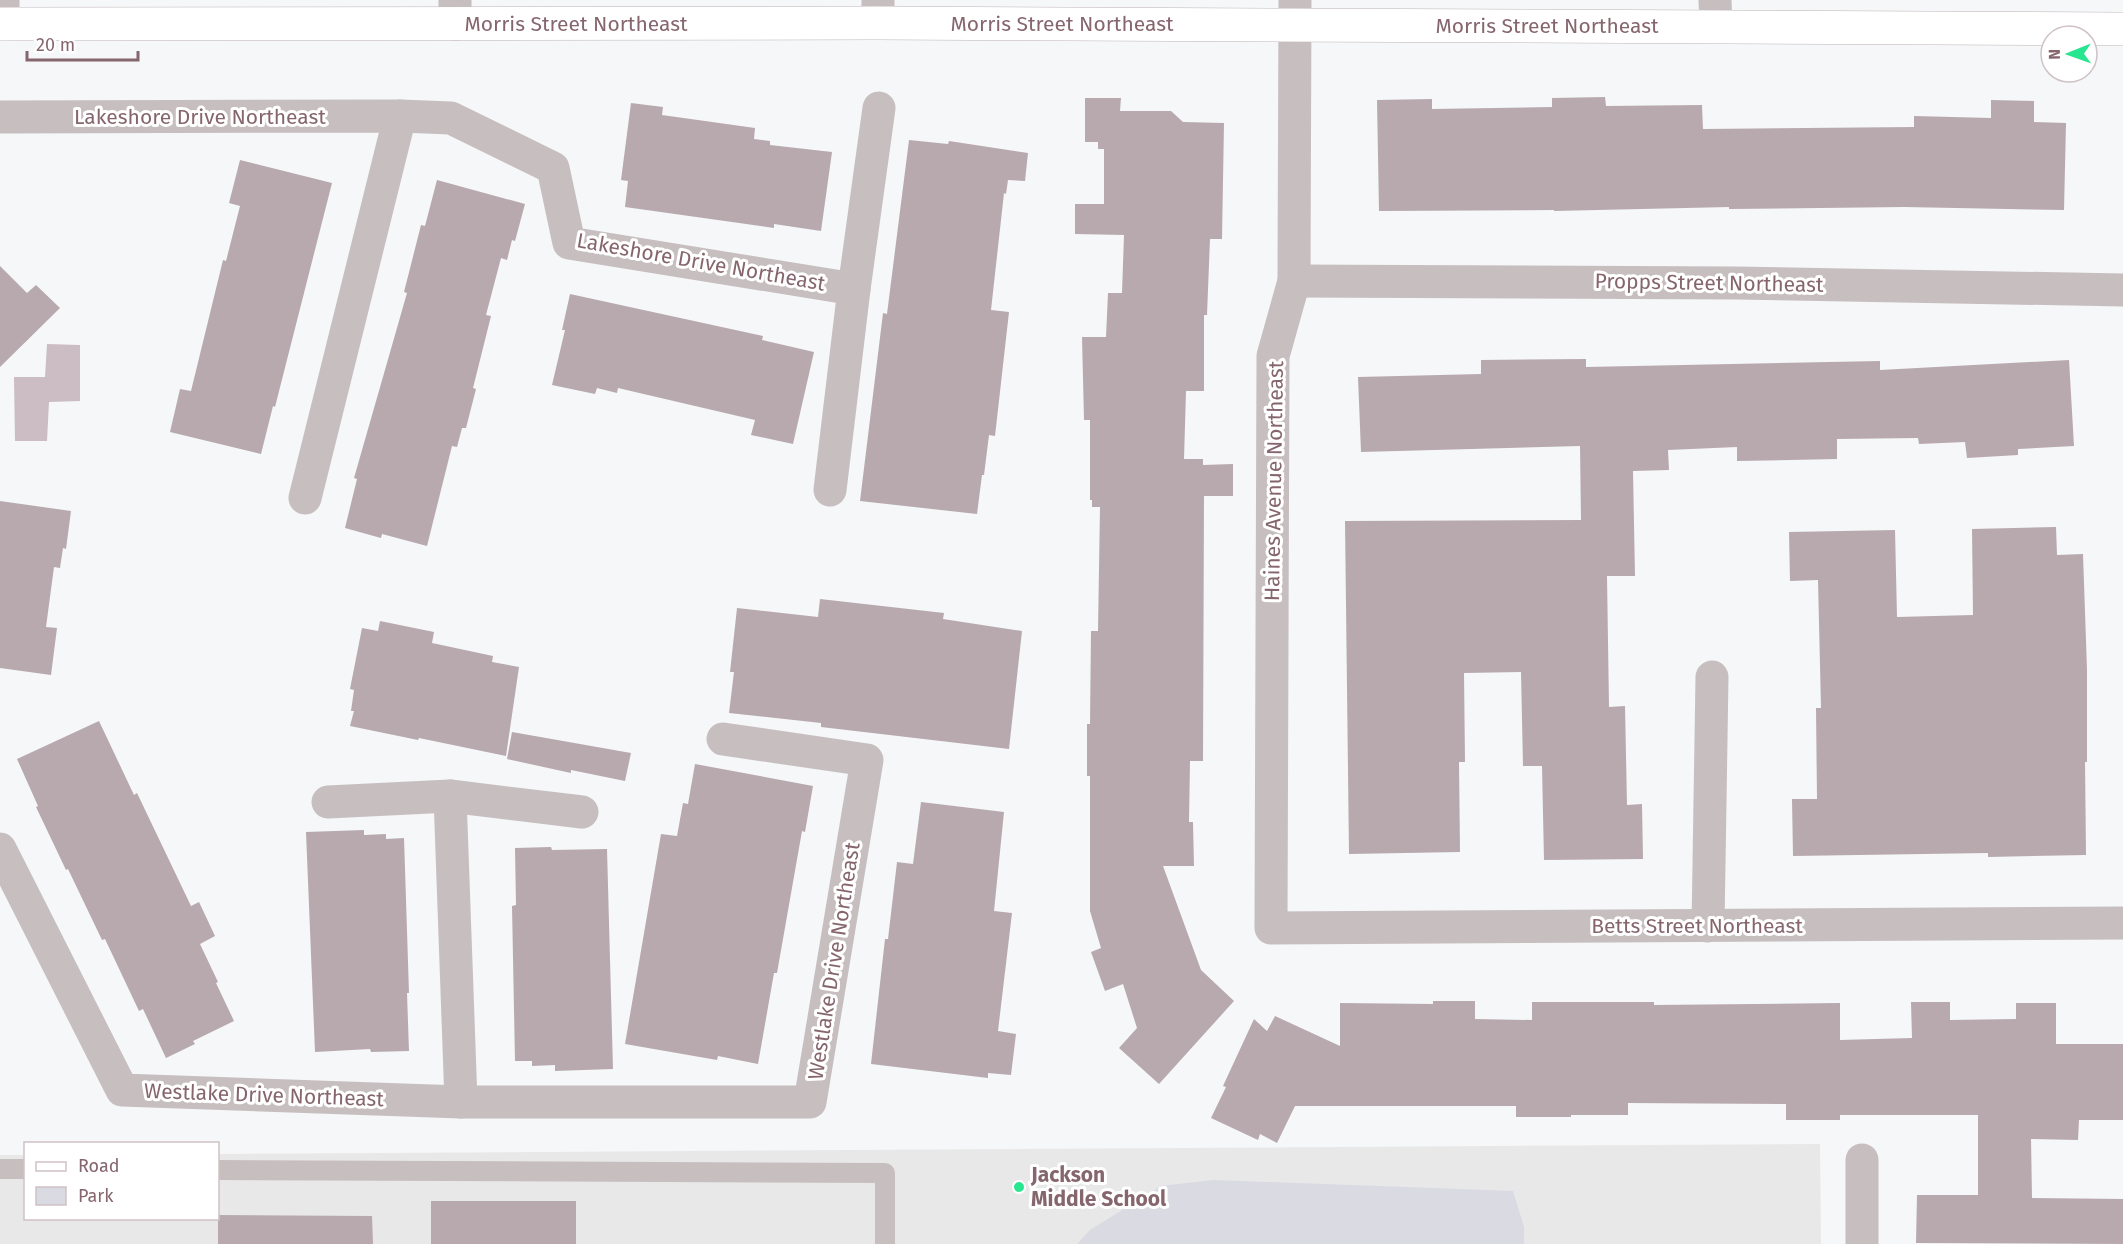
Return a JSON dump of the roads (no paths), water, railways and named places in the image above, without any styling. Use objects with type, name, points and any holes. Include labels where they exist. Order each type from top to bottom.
[{"type":"street","name":"Morris Street Northeast","points":[[2,16],[878,11],[1716,13],[2123,28]]},
{"type":"street","name":"Haines Avenue Northeast","points":[[1270,928],[1273,356],[1294,281],[1295,13]]},
{"type":"street","name":"Lakeshore Drive Northeast","points":[[830,489],[879,108]]},
{"type":"street","name":"Lakeshore Drive Northeast","points":[[0,117],[400,116],[451,118],[553,168],[569,243],[854,289]]},
{"type":"street","points":[[305,498],[400,116]]},
{"type":"street","name":"Propps Street Northeast","points":[[1294,281],[1736,283],[2123,290]]},
{"type":"street","points":[[1708,926],[1712,677]]},
{"type":"street","name":"Westlake Drive Northeast","points":[[3,863],[122,1090],[461,1102],[810,1102],[867,760],[723,739]]},
{"type":"street","points":[[450,796],[461,1102]]},
{"type":"street","points":[[328,802],[450,796],[582,812]]},
{"type":"street","name":"Betts Street Northeast","points":[[1270,928],[2123,923]]},
{"type":"street","points":[[1862,1160],[1862,1244]]},
{"type":"lane","points":[[0,1169],[24,1169]]},
{"type":"lane","points":[[219,1170],[885,1173],[885,1244]]},
{"type":"place","name":"Jackson Middle School","points":[[1019,1187]]}]
